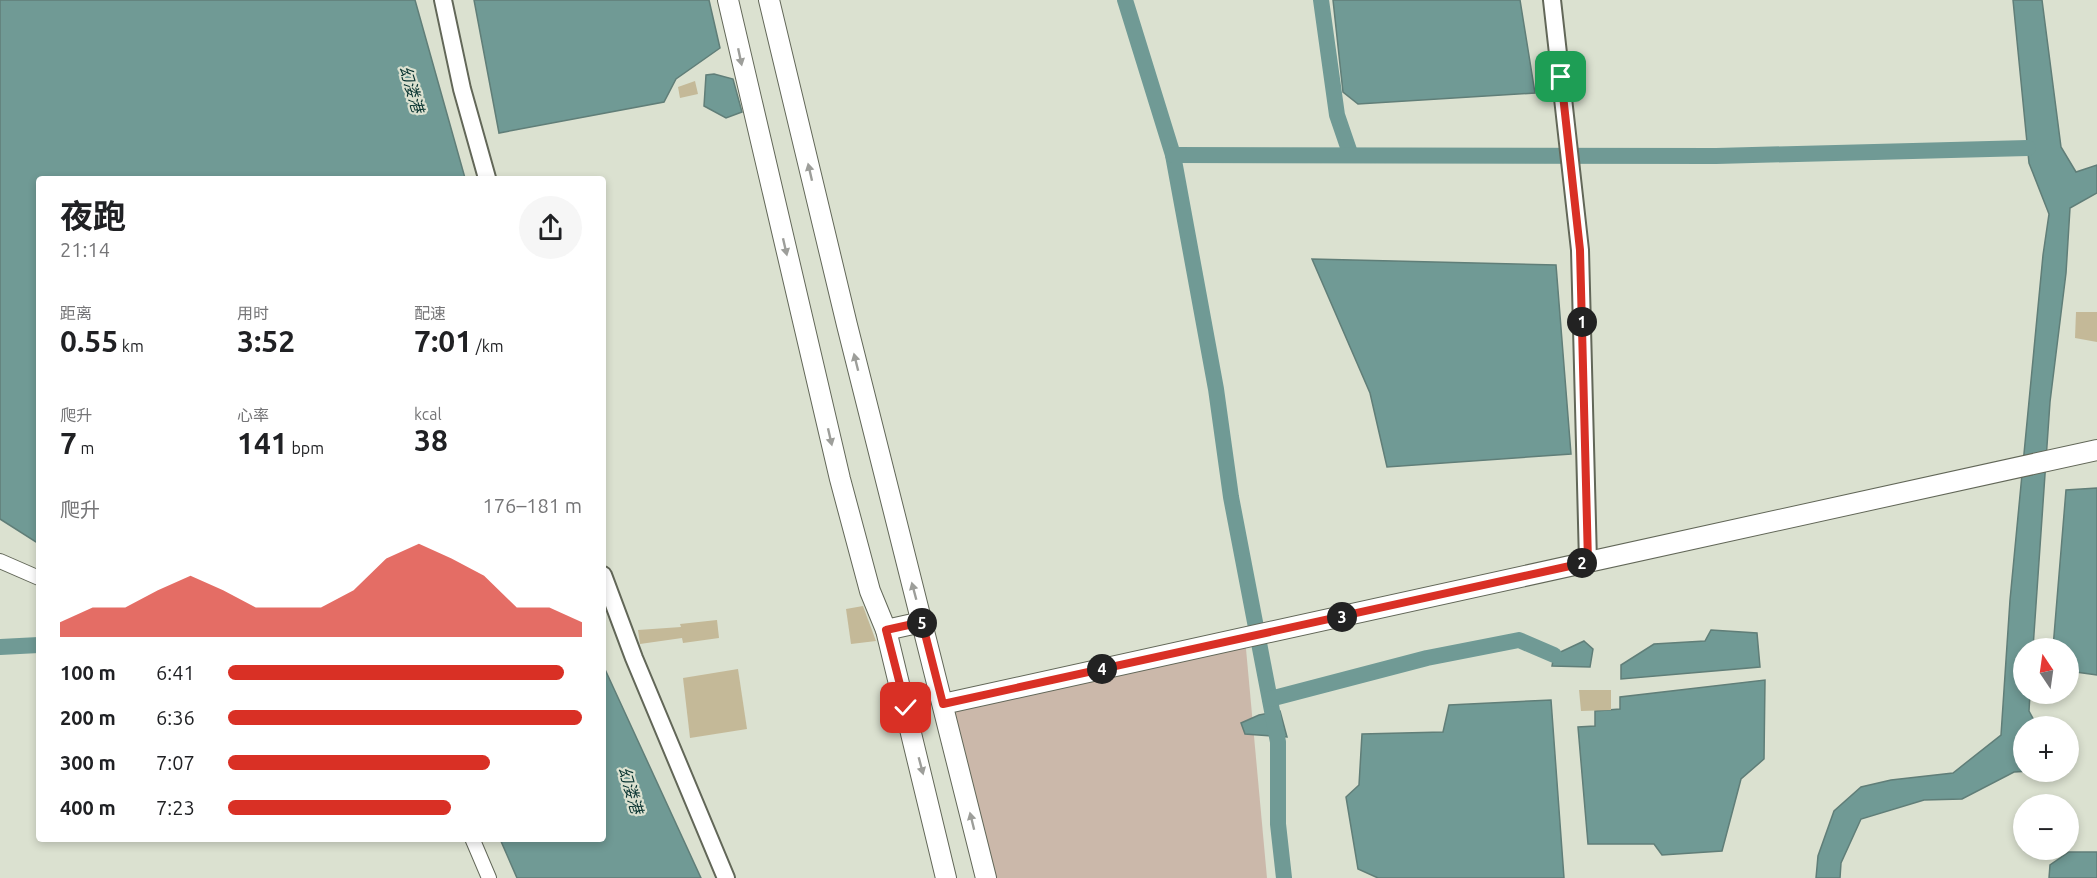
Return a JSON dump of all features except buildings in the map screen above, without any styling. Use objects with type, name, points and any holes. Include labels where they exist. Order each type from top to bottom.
[{"type":"main road","points":[[728,0],[840,478],[870,591],[886,630],[946,878]]},
{"type":"main road","points":[[769,0],[847,326],[986,878]]},
{"type":"main road","points":[[943,704],[2097,450]]},
{"type":"main road","points":[[886,630],[922,622]]},
{"type":"street","points":[[443,0],[462,89],[486,176]]},
{"type":"street","points":[[1552,0],[1580,250],[1588,562]]},
{"type":"street","points":[[0,561],[36,577]]},
{"type":"street","points":[[606,583],[634,658],[726,878]]},
{"type":"street","points":[[474,842],[489,878]]},
{"type":"shaded area","points":[[1245,638],[1267,878],[986,878],[943,704]]},
{"type":"water","name":"幻溇港","points":[[0,0],[415,0],[464,176],[36,176],[36,542],[0,519]]},
{"type":"water","points":[[474,0],[709,0],[720,48],[676,79],[664,102],[499,133]]},
{"type":"water","points":[[1333,0],[1520,0],[1535,93],[1358,104],[1343,92]]},
{"type":"water","points":[[2013,0],[2042,0],[2061,147],[2076,172],[2097,165],[2097,193],[2070,208],[2066,273],[2050,402],[2034,638],[2013,638],[2013,704],[2029,704],[2032,716],[2013,716],[2013,773],[1962,799],[1924,800],[1861,819],[1841,863],[1840,878],[1816,878],[1818,856],[1834,811],[1861,787],[1891,780],[1953,773],[2001,735],[2010,600],[2043,255],[2049,214],[2029,163]]},
{"type":"water","points":[[714,74],[733,79],[742,112],[726,118],[704,106],[706,75]]},
{"type":"water","points":[[1312,259],[1556,265],[1571,454],[1387,467],[1370,393]]},
{"type":"water","points":[[2097,488],[2097,675],[2079,672],[2079,638],[2054,638],[2066,490]]},
{"type":"water","points":[[1711,630],[1757,633],[1760,667],[1621,679],[1621,665],[1654,644],[1705,641]]},
{"type":"water","points":[[1584,641],[1593,649],[1590,667],[1552,666],[1554,655]]},
{"type":"water","name":"幻溇港","points":[[606,672],[701,878],[517,878],[501,842],[606,842]]},
{"type":"water","points":[[1765,680],[1764,759],[1741,779],[1722,851],[1662,855],[1654,844],[1588,844],[1578,727],[1595,726],[1595,711],[1620,709],[1620,697]]},
{"type":"water","points":[[1551,700],[1564,878],[1378,878],[1358,869],[1346,797],[1359,785],[1362,734],[1443,732],[1449,705]]},
{"type":"water","points":[[1280,711],[1287,737],[1245,734],[1241,723],[1259,715]]},
{"type":"water","points":[[2079,852],[2097,852],[2097,878],[2049,878],[2050,865],[2057,860],[2079,860]]},
{"type":"waterway","points":[[1125,0],[1173,155],[1216,389],[1231,497],[1278,742],[1278,824],[1284,878]]},
{"type":"waterway","points":[[1321,0],[1337,115],[1350,153]]},
{"type":"waterway","points":[[1173,155],[1716,156],[2028,148]]},
{"type":"waterway","points":[[1270,699],[1427,658],[1519,640],[1554,655]]},
{"type":"waterway","points":[[0,647],[36,645]]},
{"type":"route","points":[[906,708],[886,630],[922,622],[943,704],[1588,562],[1580,250],[1561,77]]}]
